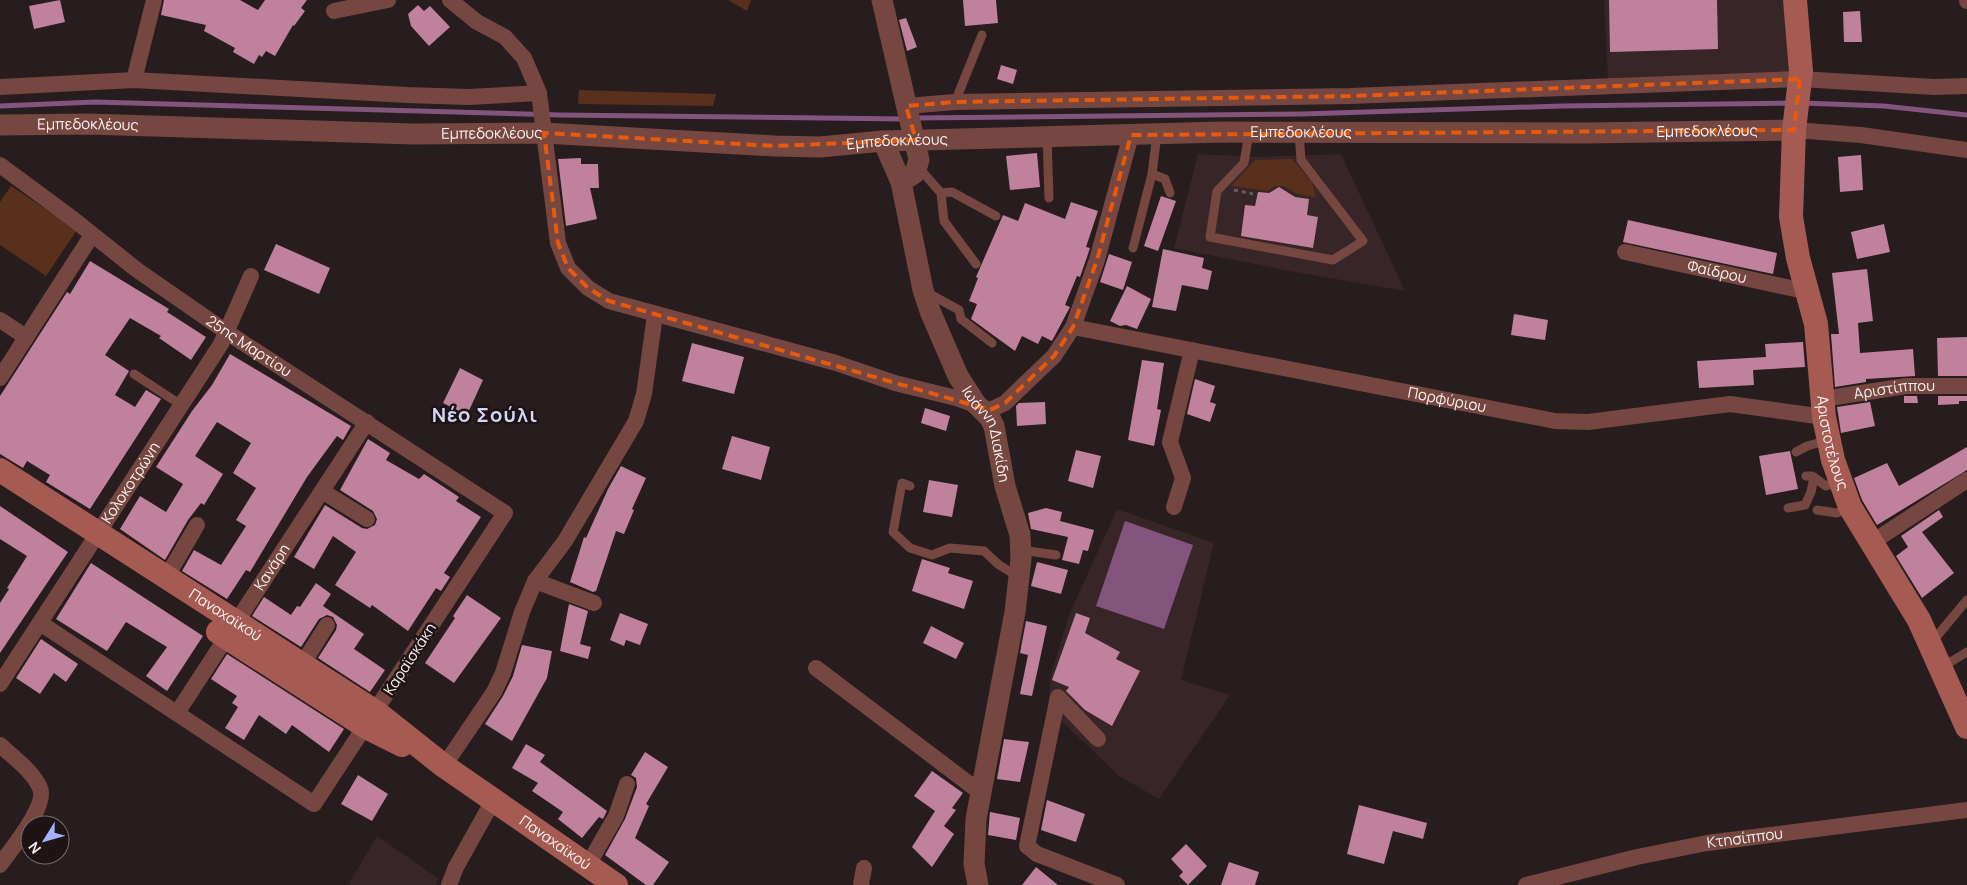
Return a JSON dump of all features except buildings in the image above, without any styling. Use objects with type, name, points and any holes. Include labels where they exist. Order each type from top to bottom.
[{"type":"main road","points":[[1795,0],[1801,56],[1799,84]]},
{"type":"main road","name":"Αριστοτέλους","points":[[1799,84],[1791,216],[1798,258],[1809,292],[1816,331],[1829,440],[1840,482],[1850,507],[1908,600],[1966,720]]},
{"type":"main road","name":"Παναχαϊκού","points":[[0,470],[93,540],[444,766],[616,885]]},
{"type":"main road","name":"Παναχαϊκού","points":[[0,489],[166,578],[231,630],[302,665],[371,719]]},
{"type":"street","points":[[134,80],[154,0]]},
{"type":"street","points":[[334,10],[388,0]]},
{"type":"street","points":[[450,0],[477,22],[505,37],[524,58],[540,99],[553,219],[558,243],[568,268],[588,288],[609,301],[655,315],[836,363],[895,384],[976,404],[990,410],[1000,406],[1054,356],[1073,327],[1097,260],[1131,135]]},
{"type":"street","points":[[882,0],[906,106],[916,140],[918,167],[915,173],[901,182]]},
{"type":"street","points":[[0,87],[134,80],[407,95],[540,99]]},
{"type":"street","points":[[906,106],[955,102],[1350,96],[1799,84],[1967,86]]},
{"type":"street","name":"Εμπεδοκλέους","points":[[0,125],[78,124],[413,134],[544,133],[820,147],[883,141],[1047,136],[1249,132],[1595,133],[1795,126]]},
{"type":"street","points":[[1795,126],[1967,150]]},
{"type":"street","name":"Ιωάννη Διακίδη","points":[[883,141],[901,182],[923,290],[958,376],[976,404],[990,418],[998,438],[1005,486],[1020,535],[1021,550],[1015,612],[980,792],[974,852],[978,885]]},
{"type":"street","name":"25ης Μαρτίου","points":[[0,166],[137,270],[228,333],[505,513]]},
{"type":"street","points":[[0,378],[92,235]]},
{"type":"street","name":"Φαίδρου","points":[[1626,252],[1809,292]]},
{"type":"street","name":"Κολοκοτρώνη","points":[[0,684],[228,333],[251,276]]},
{"type":"street","points":[[444,766],[494,692],[504,673],[522,612],[535,581],[564,542],[636,420],[644,394],[655,315]]},
{"type":"street","points":[[0,320],[26,337]]},
{"type":"street","name":"Πορφύριου","points":[[1073,327],[1555,421],[1588,422],[1730,404],[1824,408]]},
{"type":"street","points":[[1174,507],[1183,478],[1170,442],[1192,350]]},
{"type":"street","name":"Αριστίππου","points":[[1824,408],[1890,388],[1923,385],[1967,386]]},
{"type":"street","name":"Κανάρη","points":[[177,713],[367,422]]},
{"type":"street","points":[[1871,543],[1967,480]]},
{"type":"street","points":[[322,491],[367,519]]},
{"type":"street","name":"Καραϊσκάκη","points":[[177,713],[314,804],[505,513]]},
{"type":"street","points":[[166,578],[197,525]]},
{"type":"street","points":[[535,581],[594,603]]},
{"type":"street","points":[[40,623],[177,713]]},
{"type":"street","points":[[302,665],[327,625]]},
{"type":"street","points":[[816,668],[980,792]]},
{"type":"street","points":[[1098,739],[1058,697],[1027,846],[1037,854],[1118,885]]},
{"type":"street","points":[[0,745],[37,783],[42,799],[37,810],[0,865]]},
{"type":"street","points":[[588,865],[616,816],[627,784]]},
{"type":"street","points":[[449,885],[456,866],[494,800]]},
{"type":"street","name":"Κτησίππου","points":[[1526,885],[1636,857],[1707,843],[1967,810]]},
{"type":"street","points":[[862,885],[864,868]]},
{"type":"lane","points":[[955,102],[982,35]]},
{"type":"lane","points":[[1249,132],[1244,163],[1217,191],[1210,237],[1333,260],[1362,241],[1302,160],[1299,132]]},
{"type":"lane","points":[[1133,248],[1152,174],[1157,134]]},
{"type":"lane","points":[[1047,136],[1049,198]]},
{"type":"lane","points":[[918,167],[941,193],[944,221],[976,264]]},
{"type":"lane","points":[[1152,174],[1165,179],[1170,193]]},
{"type":"lane","points":[[941,193],[952,192],[996,216]]},
{"type":"lane","points":[[923,290],[959,310],[961,319],[992,343]]},
{"type":"lane","points":[[134,374],[181,405]]},
{"type":"lane","points":[[1796,452],[1829,440]]},
{"type":"lane","points":[[1788,508],[1805,505],[1811,492],[1810,476],[1826,486],[1840,482]]},
{"type":"lane","points":[[910,486],[902,483],[893,532],[910,548],[932,556],[950,548],[984,552],[1019,577]]},
{"type":"lane","points":[[1817,510],[1837,513],[1850,507]]},
{"type":"lane","points":[[1021,550],[1056,555]]},
{"type":"lane","points":[[1930,643],[1967,600]]},
{"type":"lane","points":[[1947,624],[1967,609]]},
{"type":"lane","points":[[1941,668],[1967,652]]},
{"type":"path","points":[[1221,186],[1253,194]]},
{"type":"highlighted area","points":[[1800,79],[1794,130],[1131,135],[1097,260],[1073,327],[1054,356],[1005,403],[990,410],[609,301],[588,288],[568,268],[558,243],[544,133],[775,146],[916,140],[906,106],[955,102],[1350,96]]},
{"type":"shaded area","points":[[728,0],[751,0],[747,11]]},
{"type":"shaded area","points":[[1604,0],[1786,0],[1792,72],[1608,79]]},
{"type":"shaded area","points":[[579,90],[716,94],[713,106],[578,104]]},
{"type":"shaded area","points":[[1198,154],[1258,157],[1341,154],[1405,291],[1289,271],[1174,248]]},
{"type":"shaded area","points":[[1292,159],[1312,182],[1316,197],[1297,194],[1284,186],[1275,186],[1268,191],[1231,186],[1255,160]]},
{"type":"shaded area","points":[[11,186],[77,230],[46,276],[0,245],[0,202]]},
{"type":"shaded area","points":[[1117,509],[1214,543],[1181,680],[1230,695],[1159,799],[1119,776],[1048,708],[1051,674],[1069,615]]},
{"type":"shaded area","points":[[1125,521],[1193,545],[1164,629],[1096,606]]},
{"type":"shaded area","points":[[377,836],[438,878],[436,885],[348,885]]},
{"type":"waterway","points":[[0,106],[95,102],[560,115],[904,119]]},
{"type":"waterway","points":[[915,118],[1302,114],[1562,106],[1791,103]]},
{"type":"waterway","points":[[1802,103],[1884,106],[1967,115]]},
{"type":"district","name":"Νέο Σούλι","points":[[485,415]]}]
